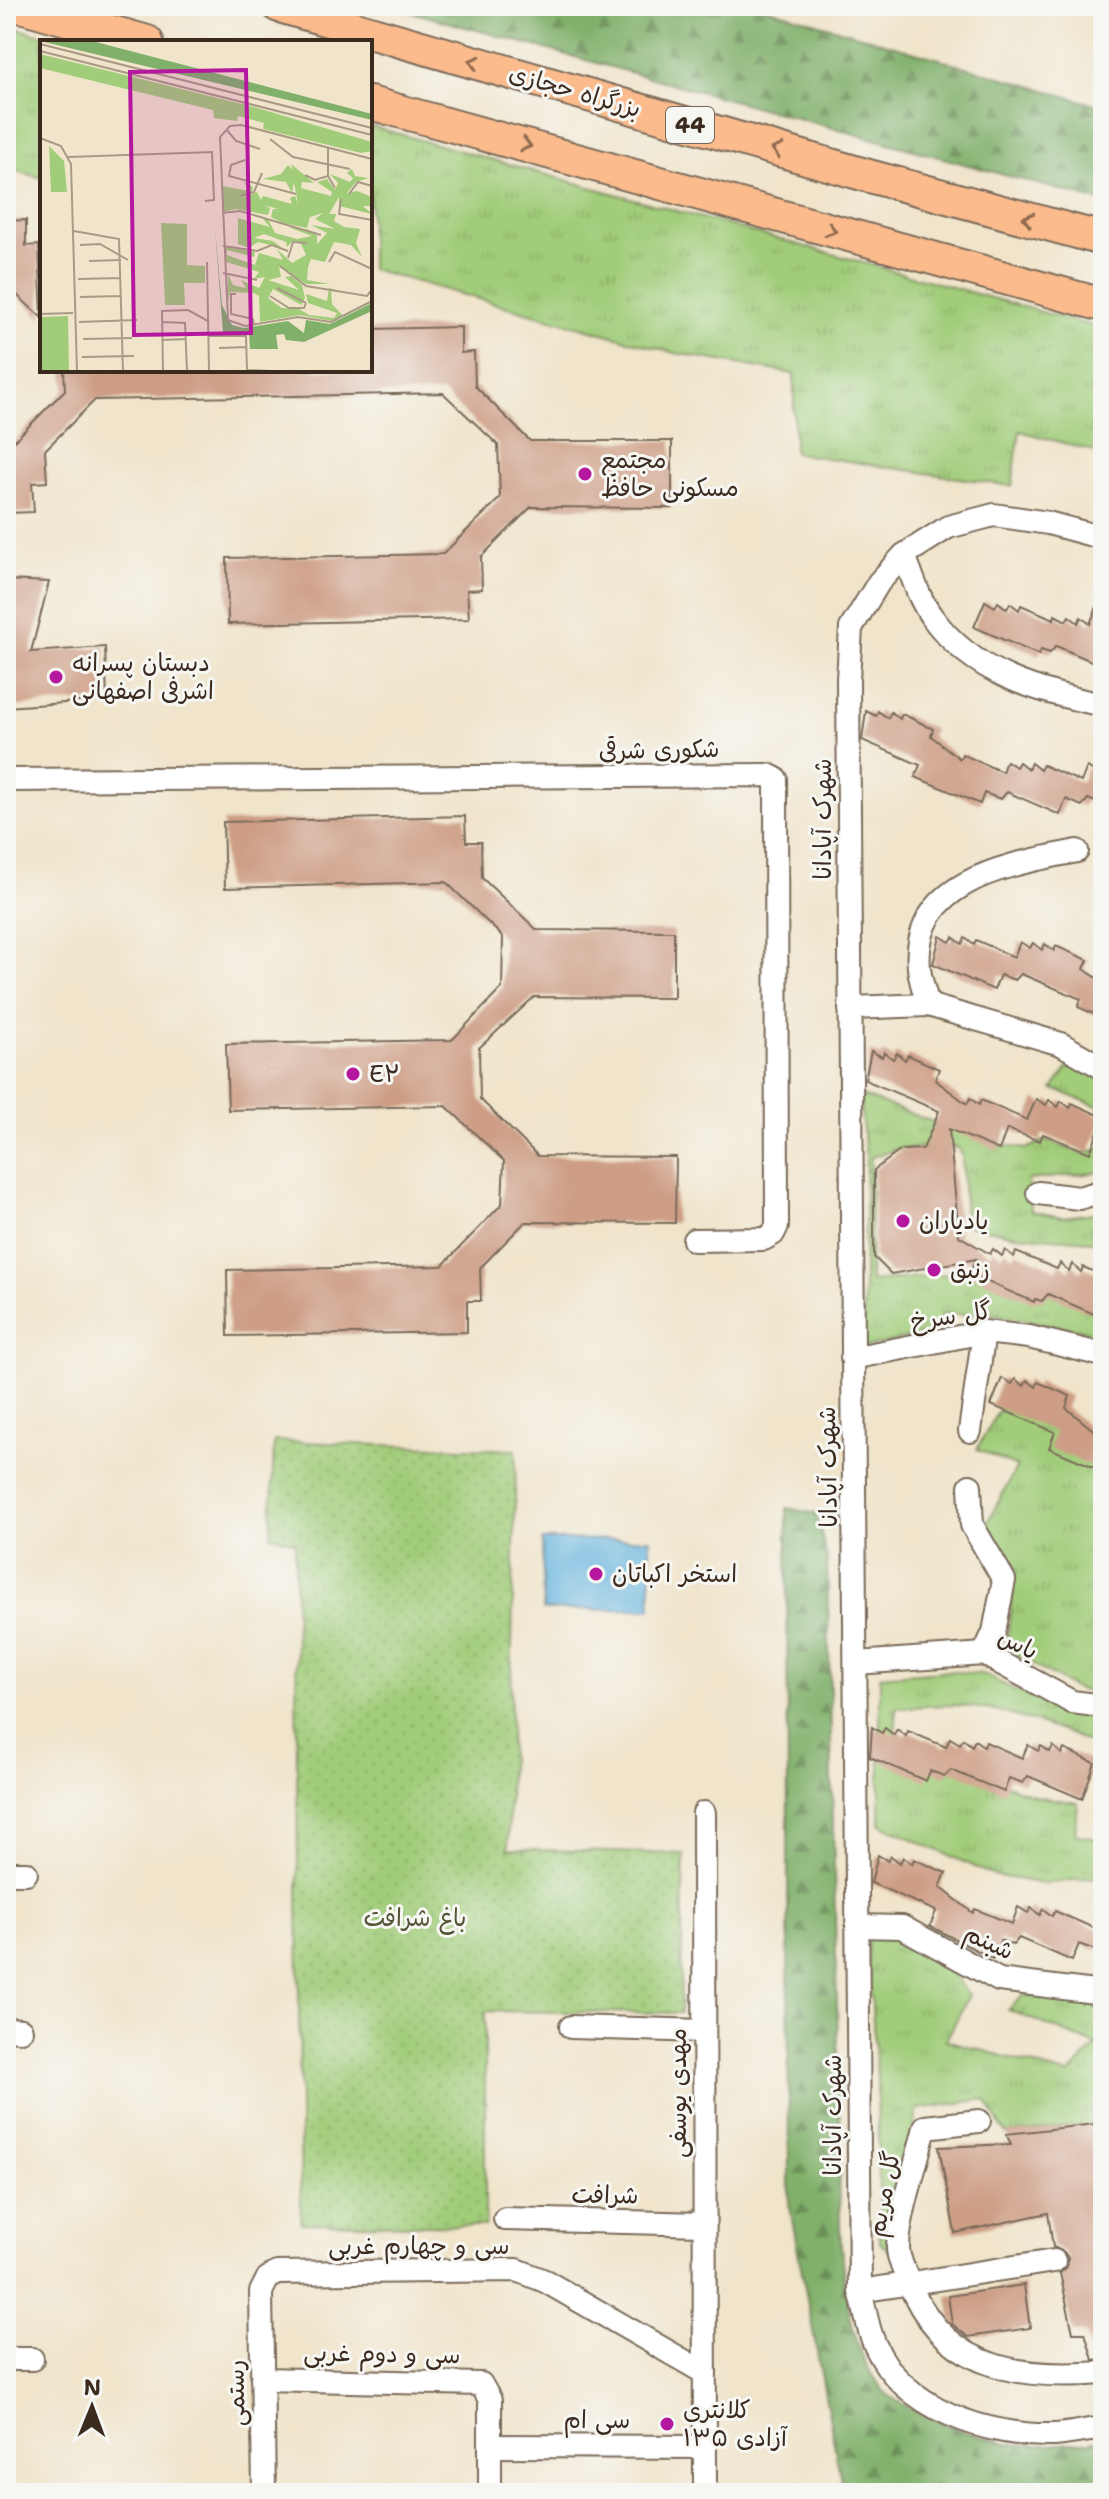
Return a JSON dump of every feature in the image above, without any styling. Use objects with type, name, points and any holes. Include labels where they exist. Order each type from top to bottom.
[{"type":"highway","points":[[21,6],[140,40]]},
{"type":"highway","name":"بزرگراه حجازی","points":[[279,6],[869,176],[1103,239]]},
{"type":"highway","points":[[372,104],[1103,305]]},
{"type":"street","name":"شهرک آپادانا","points":[[1103,538],[1048,523],[994,515],[948,527],[904,555],[879,582],[851,628],[848,679],[860,2291],[875,2345],[894,2375],[924,2401],[958,2419],[1003,2430],[1053,2435],[1103,2428]]},
{"type":"street","points":[[904,555],[930,615],[957,647],[995,674],[1043,693],[1103,705]]},
{"type":"street","name":"شکوری شرقی","points":[[6,780],[768,775],[776,779],[777,1226],[773,1234],[764,1239],[694,1240]]},
{"type":"street","points":[[928,1005],[918,967],[922,941],[925,928],[946,896],[978,874],[1077,851]]},
{"type":"street","points":[[850,1008],[928,1005],[1061,1044],[1103,1068]]},
{"type":"street","points":[[1038,1193],[1079,1198],[1103,1191]]},
{"type":"street","points":[[970,1431],[984,1332]]},
{"type":"street","name":"گل سرخ","points":[[852,1358],[984,1332],[1029,1337],[1103,1355]]},
{"type":"street","points":[[970,1486],[972,1525],[1004,1580],[994,1632],[984,1654]]},
{"type":"street","name":"یاس","points":[[856,1663],[984,1654],[1072,1702],[1103,1706]]},
{"type":"street","name":"مهدی یوسفی","points":[[704,1813],[705,2493]]},
{"type":"street","name":"شبنم","points":[[857,1926],[902,1927],[999,1980],[1103,1993]]},
{"type":"street","points":[[571,2027],[704,2031]]},
{"type":"street","name":"گل مریم","points":[[979,2121],[925,2127],[898,2249],[925,2316],[961,2353],[1008,2369],[1050,2377],[1103,2373]]},
{"type":"street","name":"شرافت","points":[[505,2219],[704,2224]]},
{"type":"street","points":[[860,2291],[1054,2261]]},
{"type":"street","name":"سی و چهارم غربی","points":[[261,2292],[268,2278],[277,2273],[517,2270],[545,2281],[705,2373]]},
{"type":"street","name":"رستمی","points":[[261,2292],[264,2493]]},
{"type":"street","points":[[6,2359],[32,2359]]},
{"type":"street","name":"سی و دوم غربی","points":[[262,2379],[469,2381],[481,2384],[490,2400],[490,2446]]},
{"type":"street","points":[[490,2446],[490,2493]]},
{"type":"street","name":"سی ام","points":[[490,2446],[705,2447]]},
{"type":"green space","points":[[389,6],[759,6],[1103,107],[1103,202]]},
{"type":"green space","points":[[6,25],[58,40],[40,40],[40,177],[6,168]]},
{"type":"green space","points":[[372,127],[1103,329],[1103,454],[1020,431],[1012,486],[794,453],[794,374],[675,353],[372,270]]},
{"type":"green space","points":[[1070,1065],[1103,1078],[1103,1108],[1053,1089]]},
{"type":"green space","points":[[859,1095],[994,1144],[1026,1149],[1046,1140],[1082,1154],[1103,1148],[1103,1172],[1028,1180],[1031,1211],[1062,1217],[1103,1212],[1103,1242],[1016,1235],[965,1225],[962,1155],[957,1147],[901,1148],[871,1157],[870,1282],[970,1272],[1019,1290],[1103,1298],[1103,1334],[992,1314],[941,1315],[934,1332],[863,1348],[866,1156]]},
{"type":"green space","points":[[1005,1399],[1103,1462],[1102,1695],[1076,1689],[1006,1649],[1015,1573],[986,1525],[1017,1467],[977,1449]]},
{"type":"green space","name":"باغ شرافت","points":[[274,1441],[516,1450],[508,1849],[684,1854],[680,2013],[485,2011],[485,2226],[301,2223],[295,1542],[271,1535]]},
{"type":"green space","points":[[787,1508],[816,1514],[827,1558],[840,2233],[847,2301],[855,2333],[865,2362],[885,2393],[943,2423],[984,2438],[1022,2444],[1103,2439],[1103,2493],[843,2491],[789,2203]]},
{"type":"green space","points":[[943,1671],[982,1674],[1066,1714],[1103,1719],[1103,1749],[1050,1727],[989,1710],[953,1705],[896,1708],[895,1758],[957,1763],[1034,1796],[1078,1803],[1075,1834],[1103,1841],[1103,1876],[1043,1884],[992,1875],[880,1824],[880,1676]]},
{"type":"green space","points":[[902,1937],[954,1976],[969,1995],[946,2040],[1069,2075],[1097,2045],[1008,2010],[1024,1995],[1103,2006],[1103,2123],[1006,2134],[985,2099],[918,2109],[889,2250],[880,2243],[877,2076],[867,1938]]},
{"type":"water","name":"استخر اکباتان","points":[[650,1539],[651,1609],[543,1610],[542,1540]]},
{"type":"building","points":[[26,220],[26,246],[39,245],[40,316],[6,285],[6,221]]},
{"type":"building","name":"مجتمع مسکونی حافظ","points":[[461,327],[461,353],[474,352],[475,386],[530,441],[672,441],[672,508],[531,507],[481,557],[482,589],[467,590],[469,619],[228,624],[227,558],[443,554],[500,498],[498,445],[443,393],[95,400],[45,450],[47,482],[32,483],[34,512],[6,513],[6,449],[65,390],[64,372],[372,372],[372,329]]},
{"type":"building","name":"دبستان پسرانه اشرفی اصفهانی","points":[[6,580],[49,582],[31,652],[105,647],[107,700],[6,707]]},
{"type":"building","points":[[1103,593],[1103,666],[1056,646],[1050,653],[1041,650],[1039,655],[974,627],[985,601],[995,607],[998,602],[1007,609],[1010,603],[1019,610],[1021,605],[1054,619],[1055,615],[1066,621],[1069,616],[1078,623],[1081,617],[1090,624]]},
{"type":"building","points":[[866,711],[876,716],[878,711],[888,718],[891,712],[900,719],[902,714],[933,729],[931,736],[960,759],[962,754],[1002,772],[1006,761],[1016,767],[1019,762],[1028,769],[1031,763],[1040,770],[1043,765],[1081,782],[1087,767],[1103,776],[1103,805],[1088,799],[1082,806],[1066,799],[1060,815],[1007,792],[1001,799],[984,793],[980,804],[915,777],[920,765],[862,740]]},
{"type":"building","name":"E۲","points":[[465,816],[466,842],[481,842],[482,878],[537,930],[674,931],[674,998],[534,997],[479,1048],[480,1099],[538,1156],[676,1157],[675,1223],[525,1222],[480,1268],[481,1301],[467,1301],[467,1332],[228,1336],[227,1270],[442,1266],[502,1204],[504,1161],[446,1106],[228,1110],[226,1044],[452,1040],[502,988],[503,937],[446,882],[225,888],[223,822]]},
{"type":"building","points":[[940,936],[950,942],[953,937],[962,944],[965,938],[974,945],[976,940],[1014,957],[1020,942],[1030,948],[1033,943],[1042,950],[1045,944],[1054,951],[1056,946],[1088,960],[1084,969],[1103,982],[1103,1018],[1078,1007],[1081,999],[1021,974],[1015,980],[1000,975],[994,990],[933,964]]},
{"type":"building","points":[[871,1051],[882,1057],[884,1052],[893,1059],[897,1053],[905,1060],[908,1055],[939,1069],[935,1080],[967,1104],[970,1098],[979,1105],[981,1100],[1027,1120],[1036,1099],[1046,1105],[1049,1100],[1058,1107],[1061,1101],[1070,1108],[1072,1103],[1103,1117],[1090,1153],[1043,1134],[1040,1141],[1007,1129],[999,1150],[949,1129],[959,1236],[990,1254],[993,1249],[1002,1256],[1005,1250],[1014,1257],[1016,1252],[1057,1269],[1060,1263],[1069,1271],[1072,1264],[1081,1272],[1083,1267],[1103,1275],[1103,1318],[1048,1294],[1042,1301],[1035,1299],[1034,1302],[969,1274],[976,1259],[891,1274],[874,1257],[874,1170],[901,1150],[923,1149],[939,1111],[865,1080]]},
{"type":"building","points":[[1002,1378],[1012,1384],[1015,1379],[1024,1386],[1027,1380],[1036,1387],[1038,1382],[1070,1396],[1066,1408],[1103,1438],[1103,1471],[1049,1448],[1055,1432],[991,1405]]},
{"type":"building","points":[[872,1727],[882,1733],[885,1728],[894,1735],[897,1729],[906,1736],[908,1731],[946,1747],[950,1738],[960,1744],[963,1739],[972,1746],[975,1740],[984,1747],[986,1742],[1022,1758],[1028,1745],[1038,1751],[1041,1746],[1050,1752],[1053,1746],[1062,1754],[1064,1749],[1095,1763],[1082,1799],[1028,1776],[1023,1783],[1009,1778],[1004,1792],[951,1770],[945,1776],[930,1771],[926,1781],[870,1757]]},
{"type":"building","points":[[878,1855],[888,1861],[891,1856],[900,1863],[903,1857],[912,1864],[914,1859],[946,1873],[940,1887],[973,1913],[975,1909],[1012,1924],[1018,1907],[1028,1913],[1031,1908],[1040,1915],[1043,1909],[1052,1916],[1055,1911],[1103,1932],[1103,1940],[1095,1950],[1079,1944],[1072,1961],[1019,1938],[1013,1945],[1000,1940],[993,1959],[930,1926],[936,1911],[871,1883]]},
{"type":"building","points":[[1103,2123],[1103,2359],[1093,2360],[1085,2333],[1073,2333],[1060,2273],[1067,2267],[1068,2258],[1064,2252],[1053,2247],[1048,2213],[955,2233],[939,2147],[1011,2144],[1006,2134]]},
{"type":"building","points":[[1024,2285],[1030,2328],[968,2337],[952,2324],[948,2296]]},
{"type":"place","name":"مجتمع مسکونی حافظ","points":[[585,474]]},
{"type":"place","name":"دبستان پسرانه اشرفی اصفهانی","points":[[56,677]]},
{"type":"place","name":"E۲","points":[[353,1074]]},
{"type":"place","name":"یادیاران","points":[[903,1221]]},
{"type":"place","name":"زنبق","points":[[934,1270]]},
{"type":"place","name":"استخر اکباتان","points":[[596,1574]]},
{"type":"place","name":"کلانتری ۱۳۵ آزادی","points":[[667,2424]]}]
